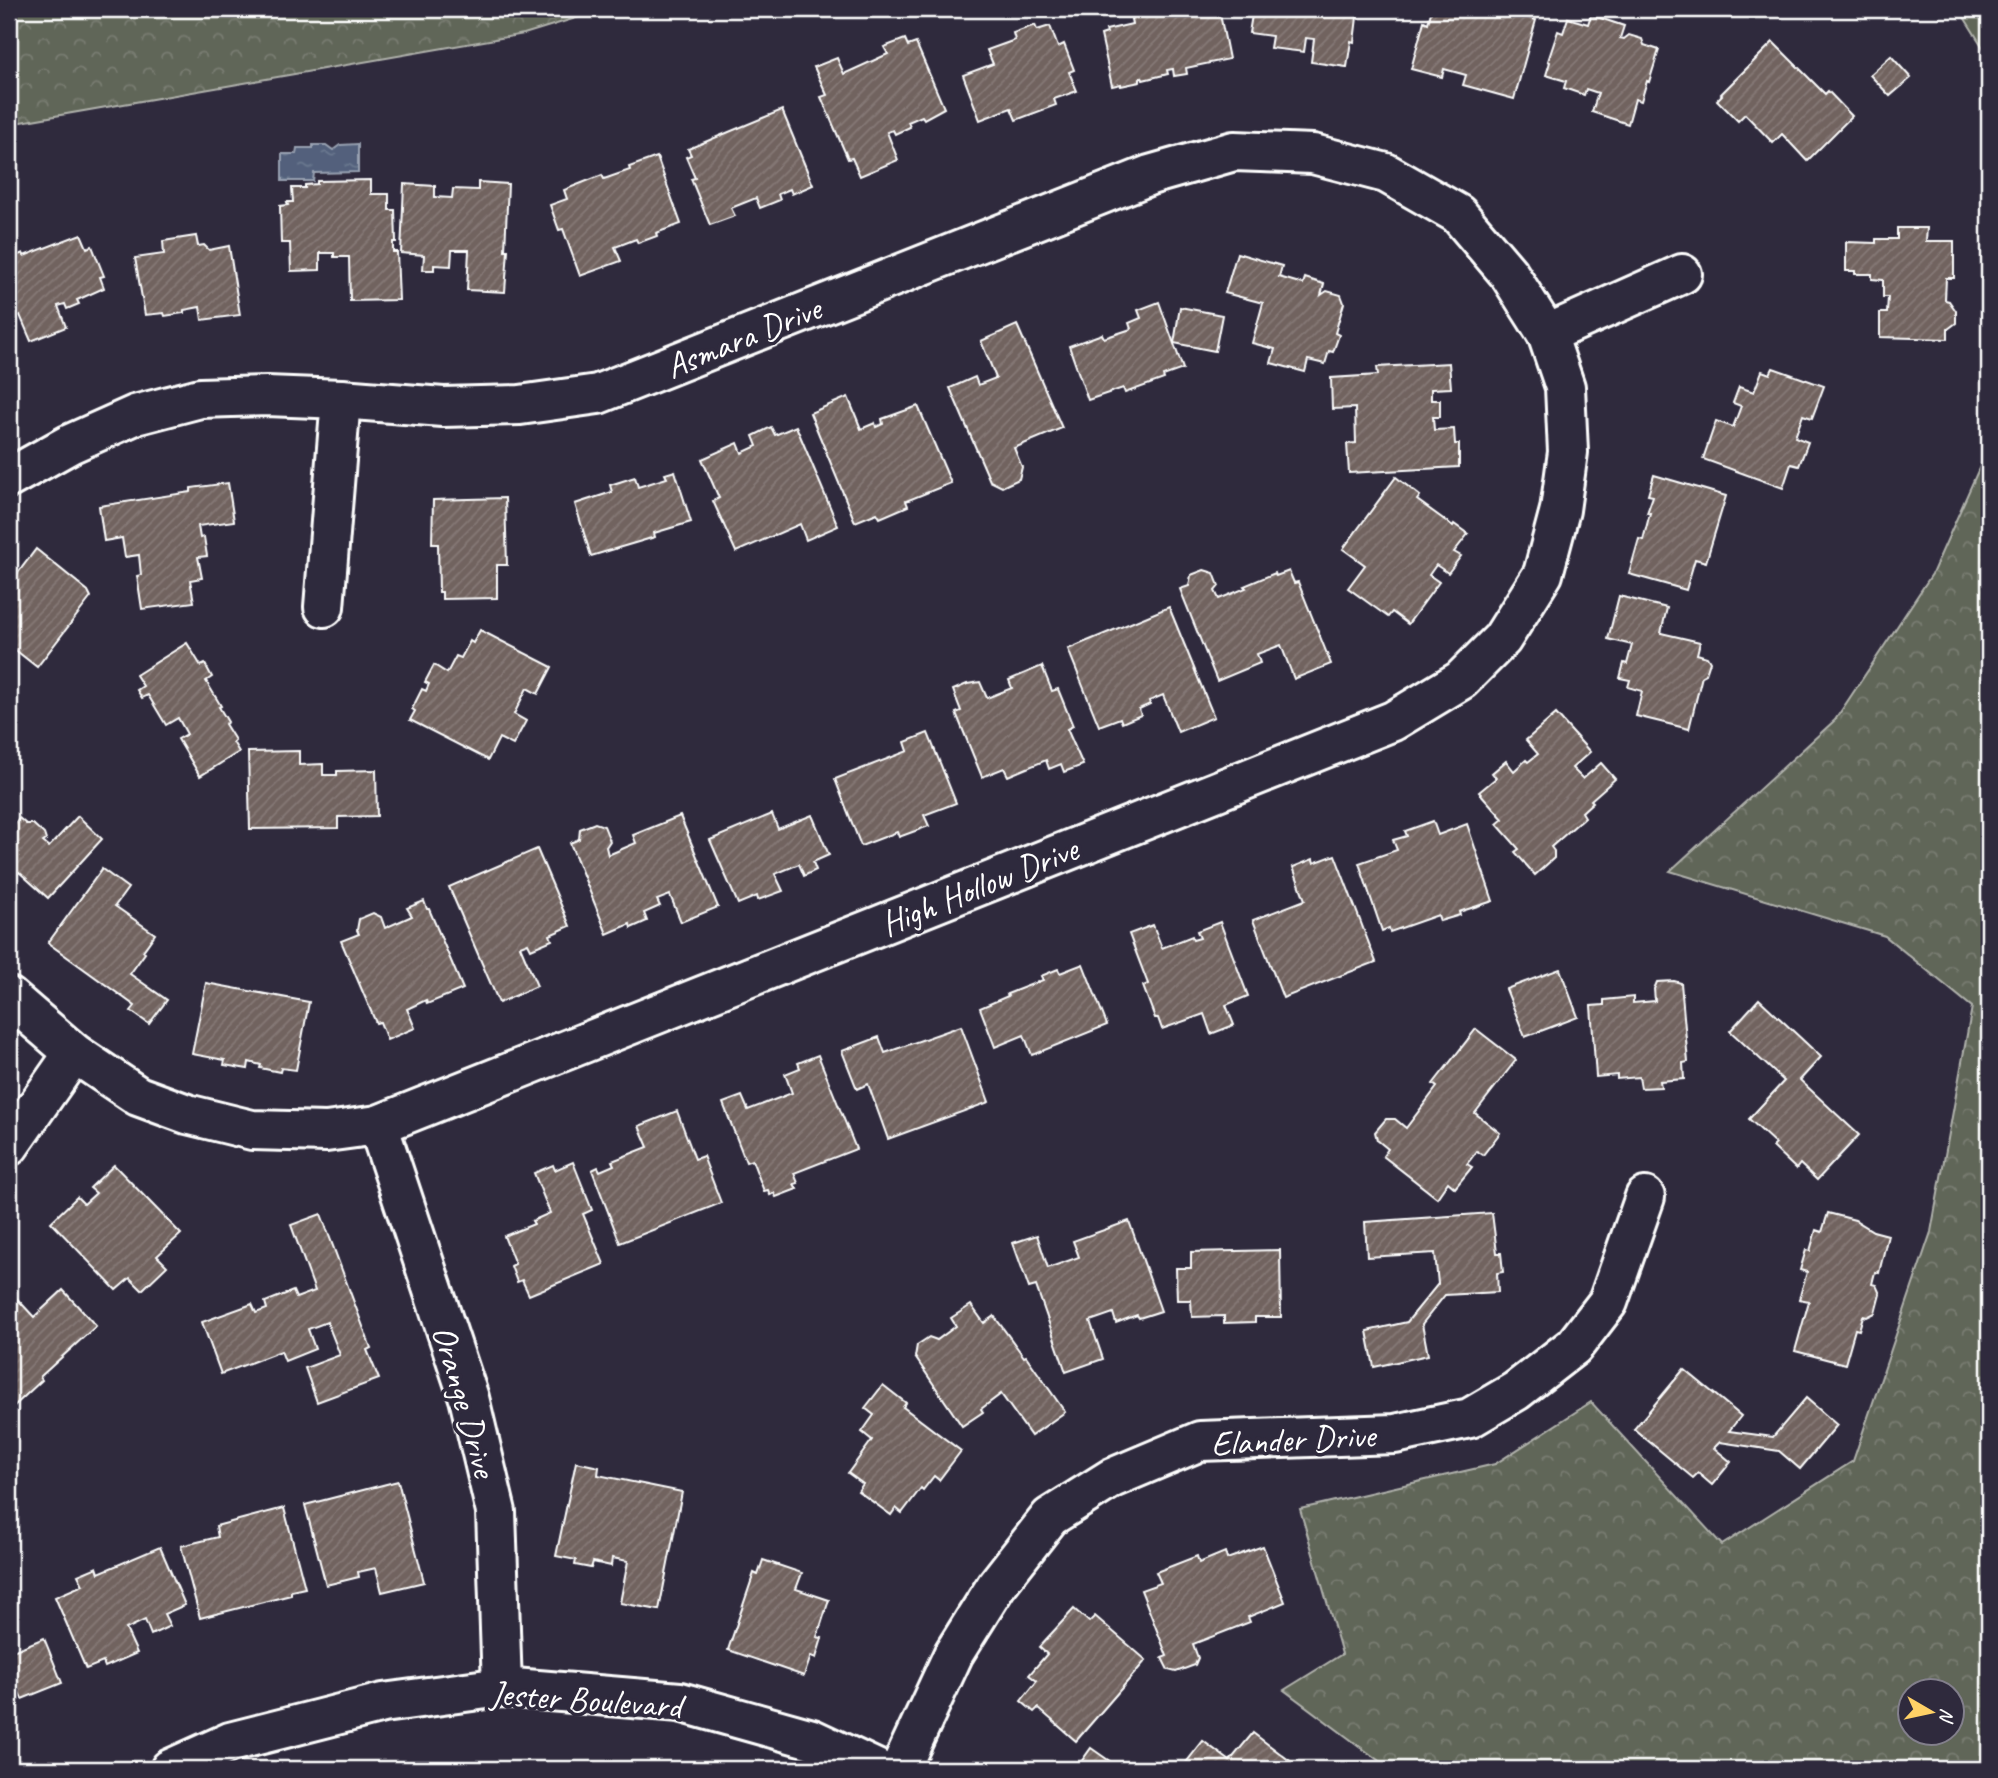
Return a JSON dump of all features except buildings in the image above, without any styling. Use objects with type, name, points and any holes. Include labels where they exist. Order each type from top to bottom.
[{"type":"street","name":"Asmara Drive","points":[[9,478],[70,444],[135,415],[200,398],[341,398],[443,407],[520,405],[598,394],[1150,175],[1234,151],[1313,154],[1386,173],[1458,214]]},
{"type":"street","name":"High Hollow Drive","points":[[9,997],[74,1053],[138,1096],[187,1114],[252,1130],[326,1132],[379,1125],[1393,721],[1461,680],[1502,639],[1543,573],[1560,510],[1568,452],[1565,387],[1547,334],[1509,275],[1458,214]]},
{"type":"street","points":[[1547,334],[1682,274]]},
{"type":"street","points":[[324,607],[341,398]]},
{"type":"street","points":[[9,1146],[74,1053]]},
{"type":"street","name":"Orange Drive","points":[[379,1125],[469,1398],[495,1512],[502,1686]]},
{"type":"street","name":"Elander Drive","points":[[901,1769],[954,1653],[996,1586],[1050,1517],[1112,1478],[1200,1441],[1395,1434],[1470,1418],[1516,1391],[1574,1346],[1608,1302],[1644,1197]]},
{"type":"street","name":"Jester Boulevard","points":[[170,1769],[230,1742],[370,1706],[502,1686],[680,1702],[812,1739],[876,1769]]},
{"type":"green space","points":[[9,9],[605,9],[524,34],[9,124]]},
{"type":"green space","points":[[1959,9],[1989,9],[1989,57]]},
{"type":"green space","points":[[1989,446],[1989,1769],[1390,1769],[1284,1690],[1342,1654],[1300,1509],[1495,1464],[1591,1402],[1722,1545],[1853,1461],[1931,1232],[1972,1007],[1885,936],[1670,871],[1835,720],[1932,574]]},
{"type":"water","points":[[358,144],[358,172],[314,173],[313,181],[282,181],[282,154],[296,154],[297,148],[313,148],[313,145],[326,145],[333,150],[340,145]]}]
